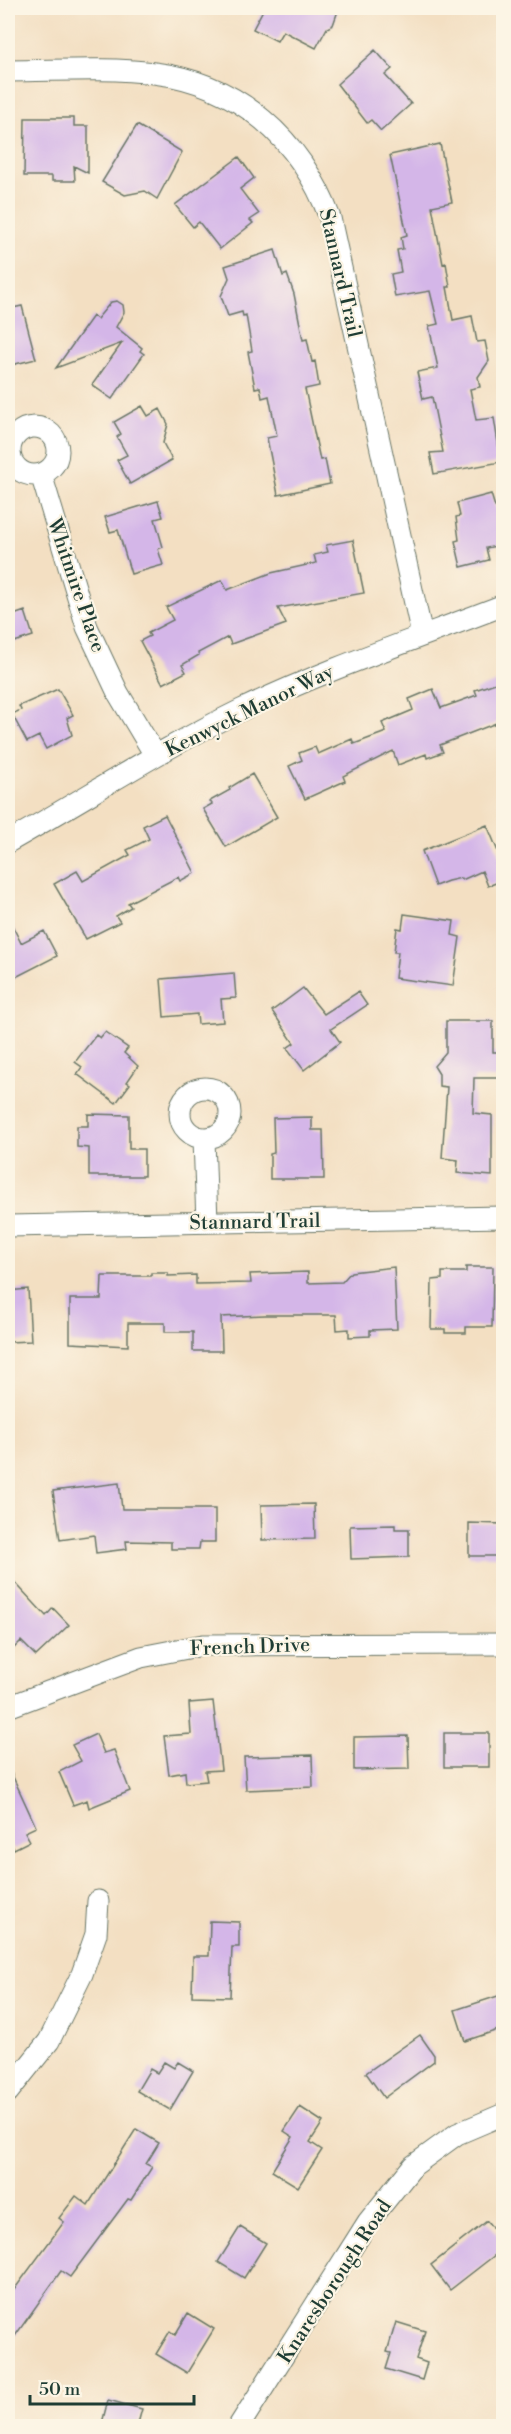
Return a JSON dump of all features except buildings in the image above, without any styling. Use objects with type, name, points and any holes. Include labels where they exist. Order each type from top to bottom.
[{"type":"street","name":"Stannard Trail","points":[[8,71],[135,71],[181,77],[231,96],[274,128],[292,148],[321,193],[330,218],[422,635]]},
{"type":"street","name":"Whitmire Place","points":[[40,474],[87,627],[118,693],[155,755]]},
{"type":"street","name":"Kenwyck Manor Way","points":[[8,842],[155,755],[289,688],[504,605]]},
{"type":"street","points":[[204,1139],[207,1222]]},
{"type":"street","name":"Stannard Trail","points":[[8,1226],[504,1217]]},
{"type":"street","name":"French Drive","points":[[8,1707],[141,1657],[203,1645],[504,1644]]},
{"type":"street","points":[[8,2092],[49,2041],[82,1974],[96,1934],[98,1900]]},
{"type":"street","name":"Knaresborough Road","points":[[239,2427],[368,2222],[413,2166],[457,2134],[504,2114]]}]
